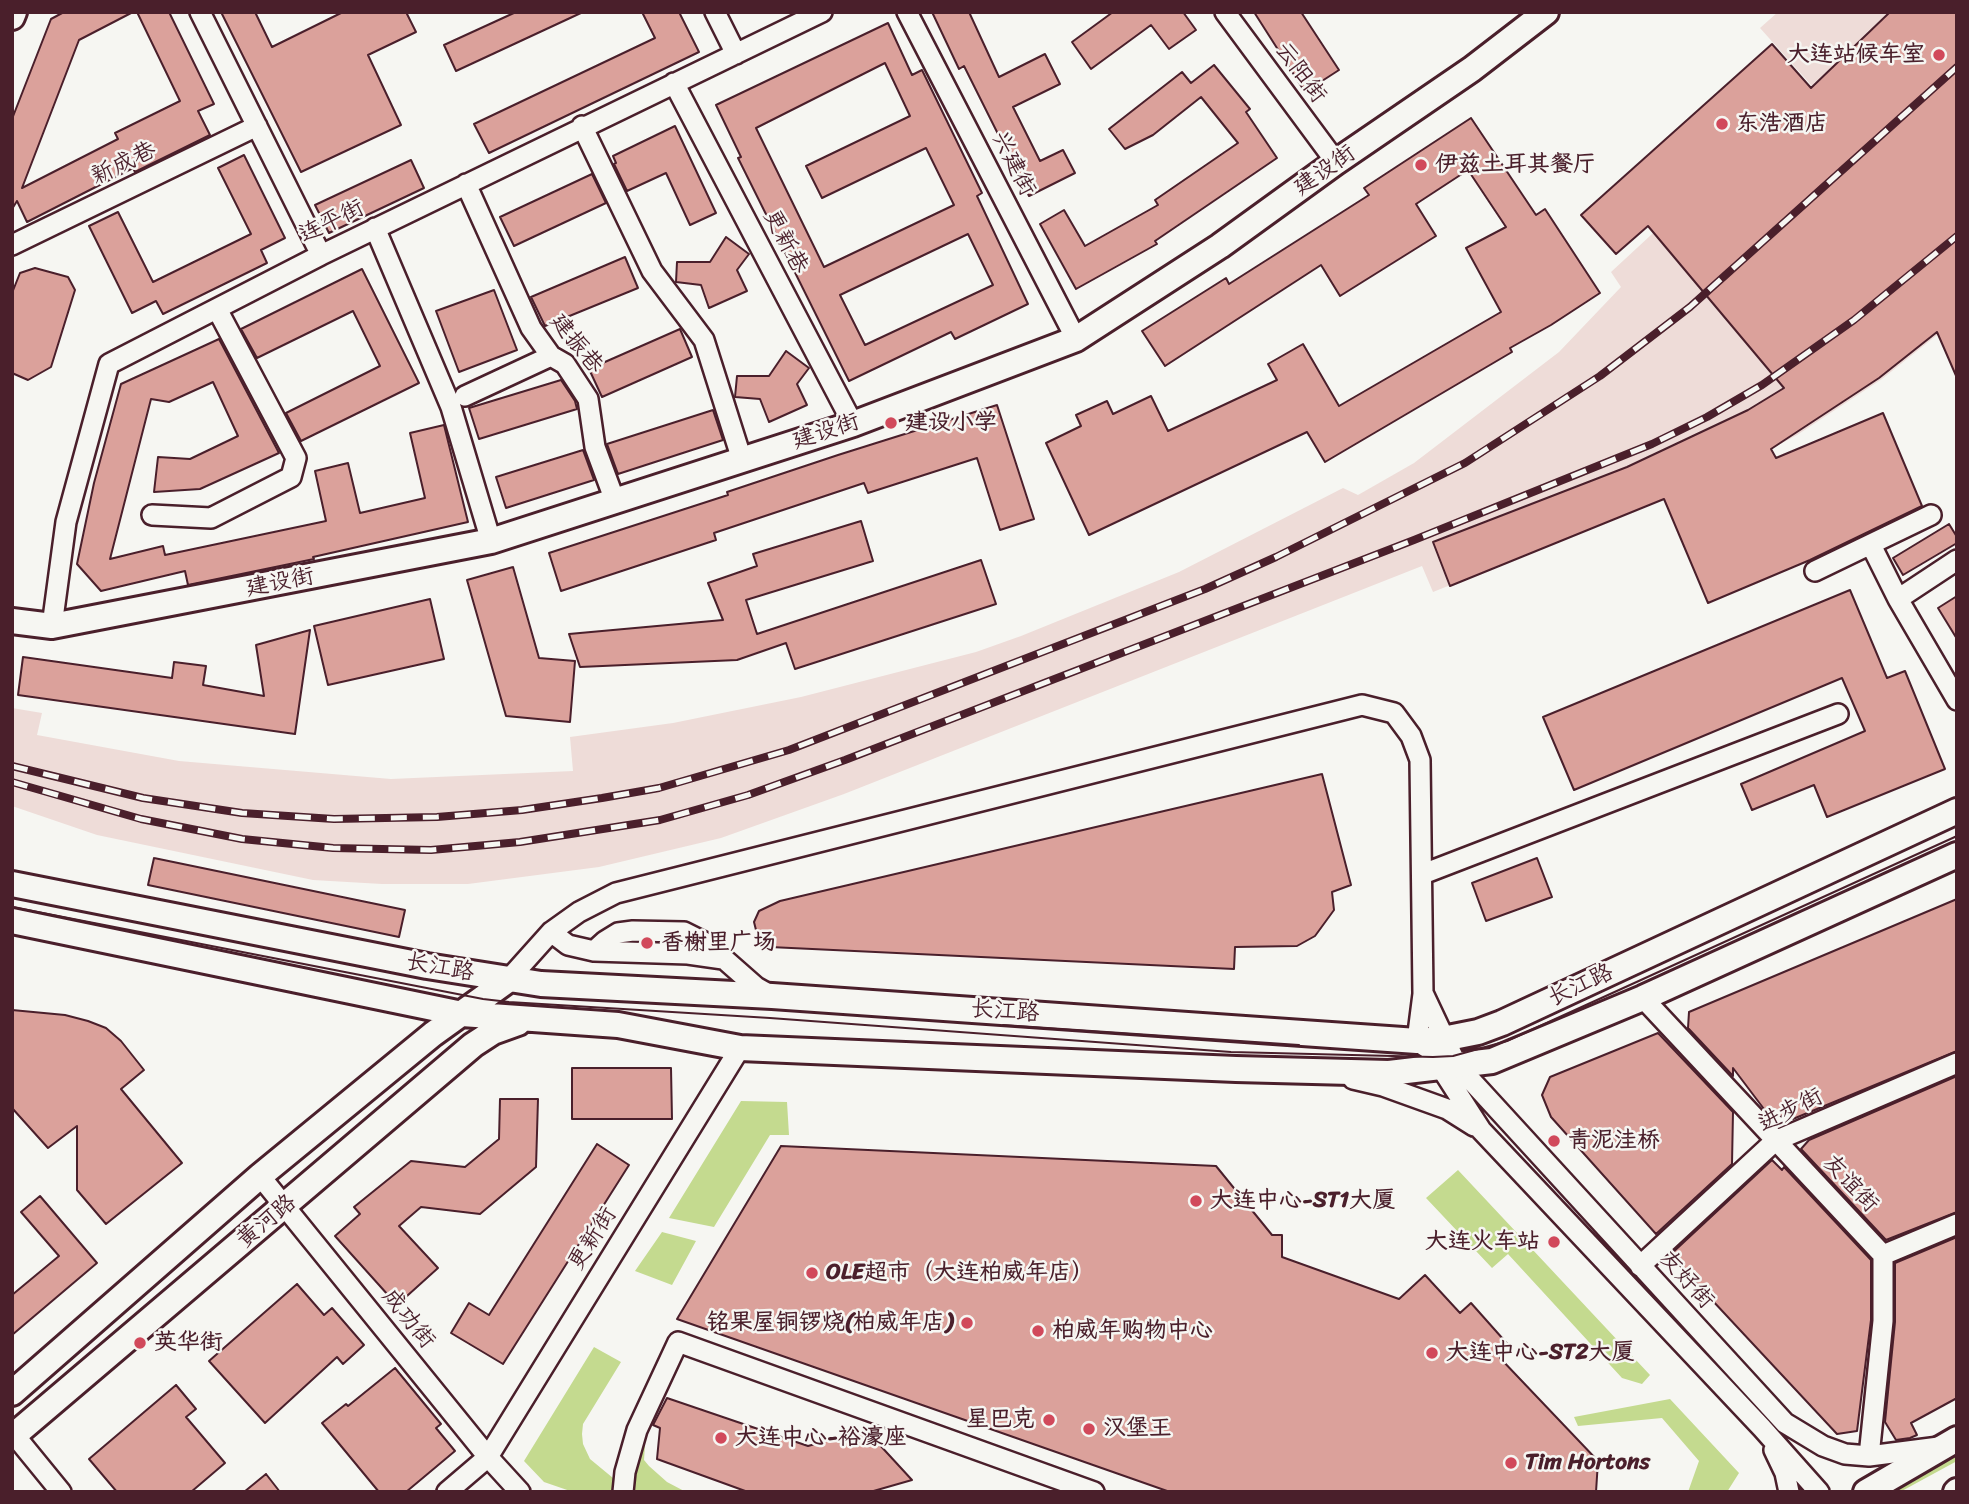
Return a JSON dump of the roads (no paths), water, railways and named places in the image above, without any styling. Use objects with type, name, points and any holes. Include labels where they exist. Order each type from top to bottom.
[{"type":"main road","points":[[12,17],[15,12]]},
{"type":"main road","name":"建设街","points":[[12,621],[52,626],[491,541],[853,424],[1076,339],[1220,246],[1472,69],[1546,12]]},
{"type":"main road","name":"长江路","points":[[12,884],[508,980],[541,984],[772,996],[1417,1041],[1478,1032],[1502,1023],[1957,810]]},
{"type":"main road","name":"长江路","points":[[12,921],[462,1014],[618,1025],[740,1048],[1328,1073],[1389,1073],[1492,1061],[1643,998],[1957,855]]},
{"type":"main road","name":"黄河路","points":[[12,1393],[260,1176],[433,1034],[508,980]]},
{"type":"main road","name":"黄河路","points":[[13,1435],[285,1207],[472,1045],[493,1032],[529,1020]]},
{"type":"main road","points":[[1866,1492],[1952,1443]]},
{"type":"street","points":[[200,12],[320,255]]},
{"type":"street","points":[[715,12],[737,54]]},
{"type":"street","name":"连平街","points":[[52,626],[66,522],[109,364],[320,255],[822,12]]},
{"type":"street","name":"兴建街","points":[[907,12],[1076,339]]},
{"type":"street","name":"云阳街","points":[[1225,12],[1336,162]]},
{"type":"street","name":"更新巷","points":[[674,83],[853,424]]},
{"type":"street","name":"新成巷","points":[[12,245],[257,127]]},
{"type":"street","points":[[582,127],[652,271],[704,340],[742,460]]},
{"type":"street","name":"建振巷","points":[[466,184],[531,328],[551,356],[565,364],[588,399],[596,447],[615,501]]},
{"type":"street","points":[[375,228],[451,407],[491,541]]},
{"type":"street","points":[[152,515],[211,518],[291,477],[296,458],[217,309]]},
{"type":"street","points":[[465,396],[551,356]]},
{"type":"street","points":[[1815,571],[1931,515]]},
{"type":"street","points":[[1871,545],[1898,599],[1957,700]]},
{"type":"street","points":[[1898,599],[1957,560]]},
{"type":"street","points":[[508,980],[551,932],[579,912],[616,893],[1362,705],[1394,713],[1410,736],[1420,760],[1423,994],[1417,1041]]},
{"type":"street","points":[[1423,874],[1838,714]]},
{"type":"street","points":[[551,932],[568,945],[594,951],[688,954],[725,959],[756,987],[772,996]]},
{"type":"street","name":"友好街","points":[[1423,994],[1443,1039],[1449,1067],[1481,1130],[1819,1492]]},
{"type":"street","name":"友谊街","points":[[1643,998],[1883,1255]]},
{"type":"street","name":"友好街","points":[[1417,1041],[1449,1067],[1640,1266],[1785,1423],[1823,1446],[1845,1454],[1869,1456],[1952,1443]]},
{"type":"street","name":"更新街","points":[[447,1492],[488,1457],[740,1048]]},
{"type":"street","name":"进步街","points":[[1640,1266],[1776,1141],[1957,1063]]},
{"type":"street","points":[[1328,1073],[1383,1086],[1447,1109],[1481,1130]]},
{"type":"street","name":"成功街","points":[[260,1176],[488,1457],[522,1490]]},
{"type":"street","points":[[1869,1456],[1883,1321],[1883,1255],[1957,1224]]},
{"type":"street","points":[[623,1492],[625,1472],[637,1430],[678,1342],[1094,1492]]},
{"type":"street","points":[[1762,1428],[1785,1473],[1789,1492]]},
{"type":"street","points":[[13,1435],[61,1492]]},
{"type":"tram line","points":[[12,907],[509,1002],[1231,1052],[1433,1057],[1453,1056],[1507,1041],[1957,836]]},
{"type":"tram line","points":[[1003,1025],[1299,1045]]},
{"type":"railway","points":[[12,766],[143,798],[242,813],[334,819],[437,817],[522,810],[659,788],[789,750],[1205,589],[1276,557],[1465,463],[1600,376],[1690,307],[1957,67]]},
{"type":"railway","points":[[12,782],[141,819],[242,839],[333,848],[431,850],[520,842],[660,820],[748,795],[845,760],[1414,540],[1652,444],[1707,417],[1762,385],[1854,320],[1957,236]]},
{"type":"place","name":"大连站候车室","points":[[1939,55]]},
{"type":"place","name":"东浩酒店","points":[[1722,124]]},
{"type":"place","name":"伊兹土耳其餐厅","points":[[1421,165]]},
{"type":"place","name":"建设小学","points":[[891,423]]},
{"type":"place","name":"香榭里广场","points":[[647,943]]},
{"type":"place","name":"青泥洼桥","points":[[1554,1141]]},
{"type":"place","name":"大连中心-ST1大厦","points":[[1196,1201]]},
{"type":"place","name":"大连火车站","points":[[1554,1242]]},
{"type":"place","name":"OLE超市（大连柏威年店）","points":[[812,1273]]},
{"type":"place","name":"铭果屋铜锣烧(柏威年店)","points":[[967,1323]]},
{"type":"place","name":"柏威年购物中心","points":[[1038,1331]]},
{"type":"place","name":"英华街","points":[[140,1343]]},
{"type":"place","name":"大连中心-ST2大厦","points":[[1432,1353]]},
{"type":"place","name":"星巴克","points":[[1049,1420]]},
{"type":"place","name":"汉堡王","points":[[1089,1429]]},
{"type":"place","name":"大连中心-裕濠座","points":[[721,1438]]},
{"type":"place","name":"Tim Hortons","points":[[1511,1463]]}]
